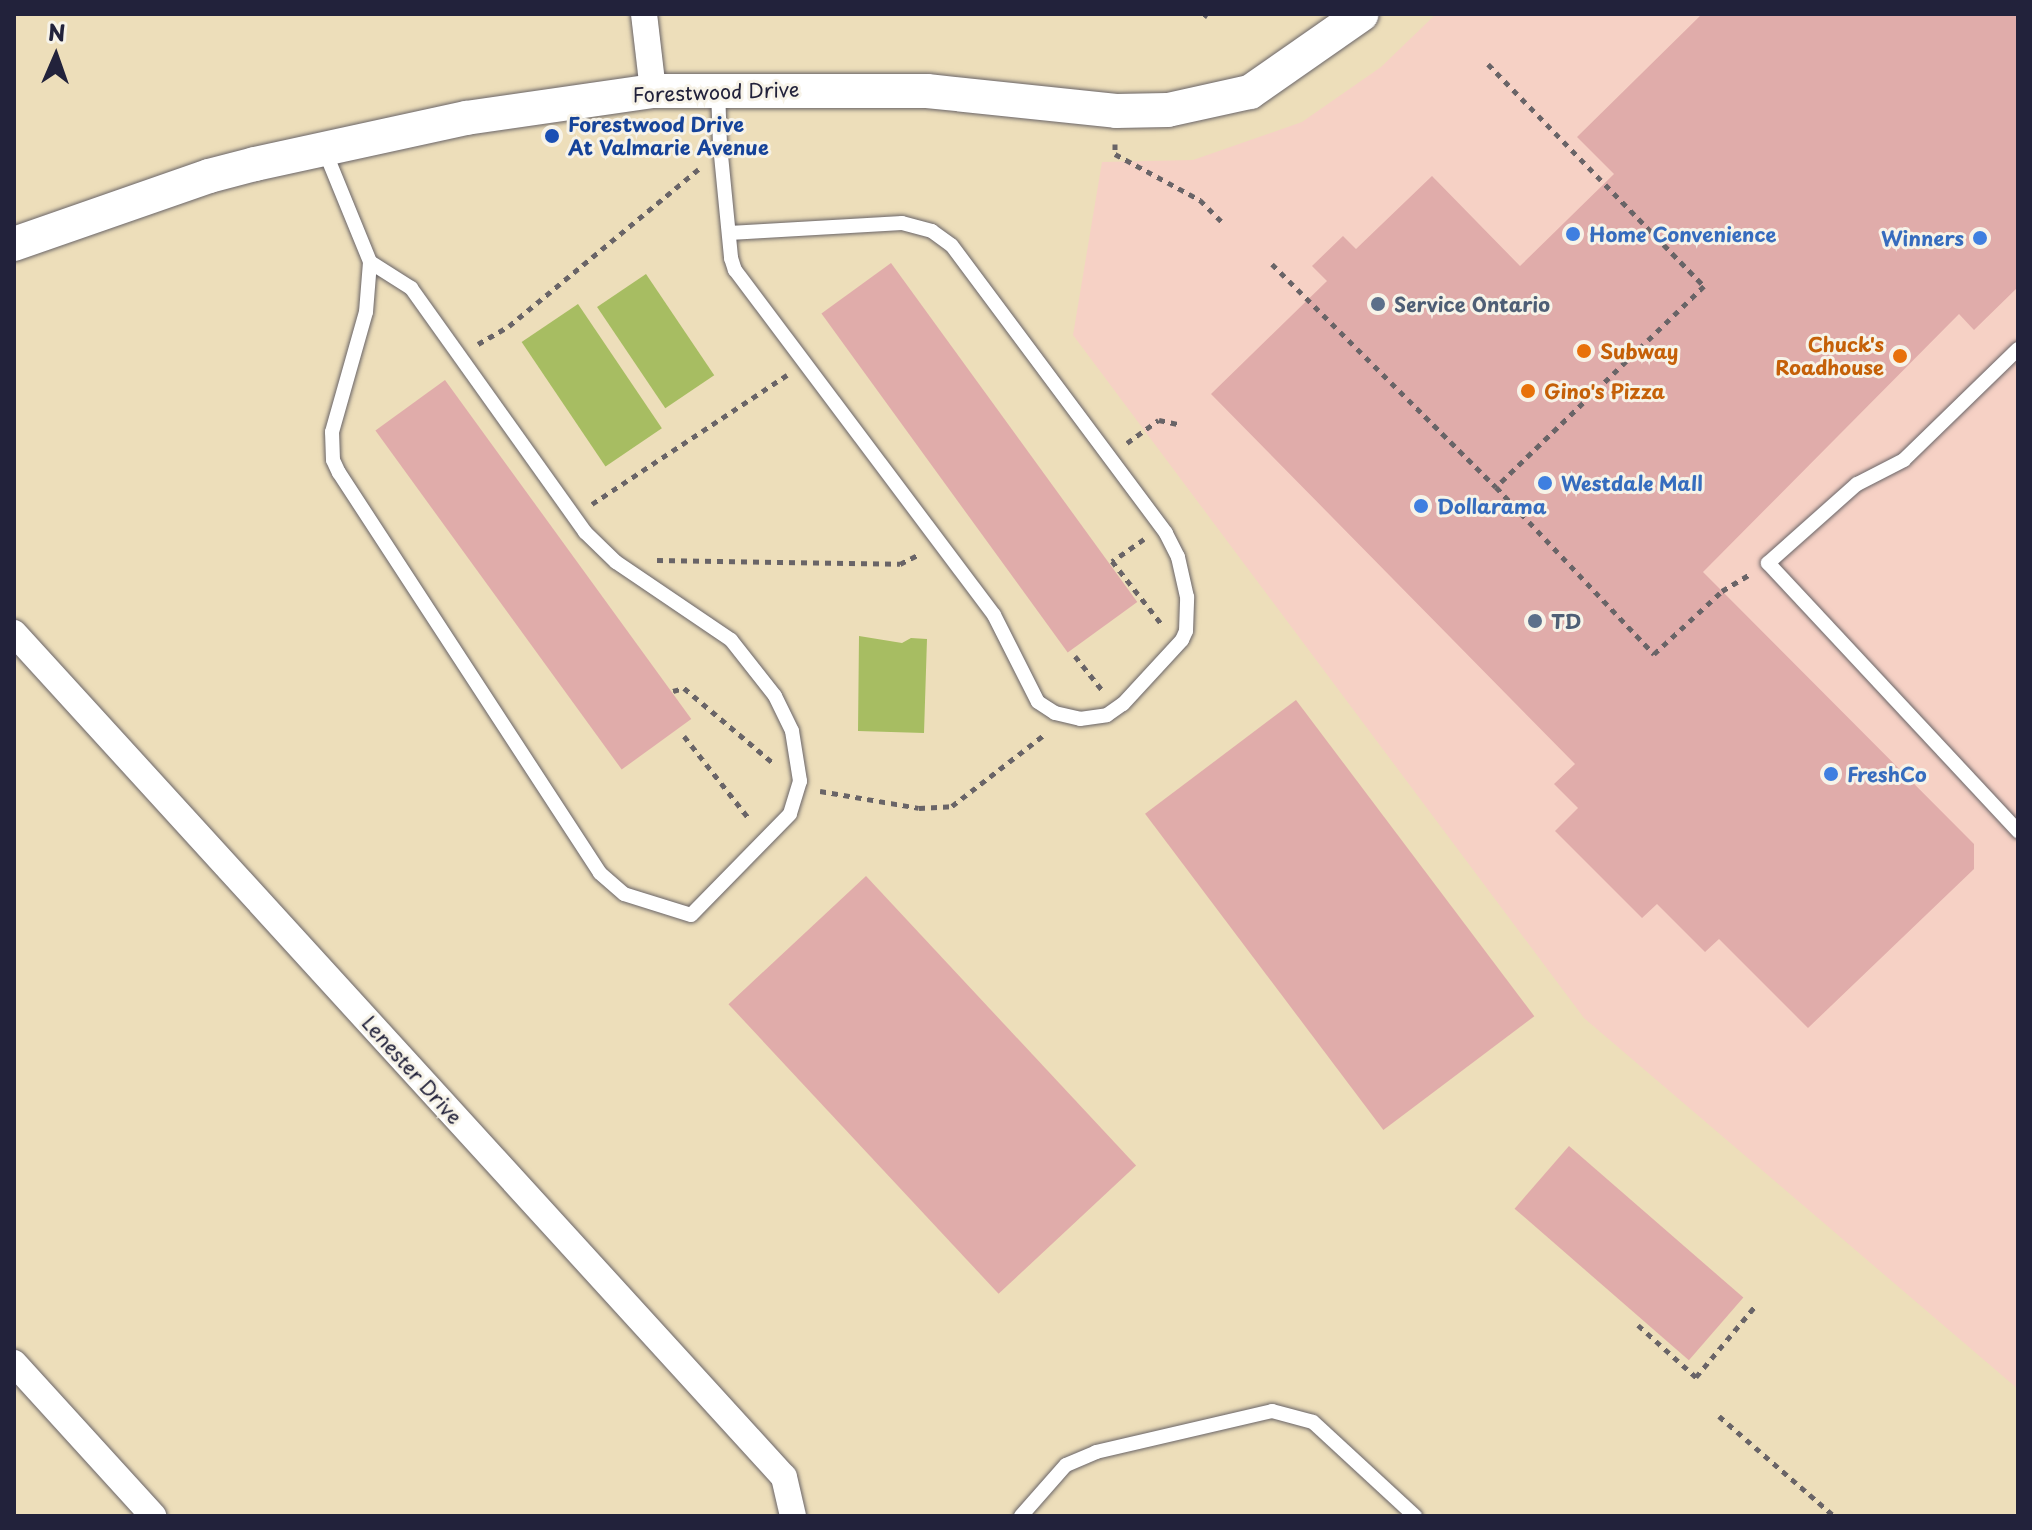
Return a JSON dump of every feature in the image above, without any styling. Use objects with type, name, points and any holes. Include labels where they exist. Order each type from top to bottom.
[{"type":"street","points":[[644,14],[653,91]]},
{"type":"street","name":"Forestwood Drive","points":[[14,244],[209,176],[324,148],[466,118],[653,91],[927,91],[1116,111],[1168,110],[1250,92],[1362,14]]},
{"type":"street","name":"Lenester Drive","points":[[14,633],[784,1477],[793,1516]]},
{"type":"street","points":[[14,1363],[153,1516]]},
{"type":"lane","points":[[718,89],[721,151],[729,233],[735,270],[994,615],[1032,695],[1055,713],[1094,719],[1123,704],[1182,640],[1188,620],[1185,584],[1173,545],[944,238],[918,225],[885,222],[729,233]]},
{"type":"lane","points":[[324,148],[370,262],[366,312],[332,432],[333,460],[600,873],[624,894],[691,915],[790,814],[800,781],[792,731],[775,696],[725,634],[601,550],[574,518],[411,288],[370,262]]},
{"type":"lane","points":[[2018,349],[1904,460],[1857,484],[1768,563],[2018,831]]},
{"type":"lane","points":[[1021,1516],[1066,1465],[1096,1452],[1272,1411],[1313,1422],[1415,1516]]},
{"type":"path","points":[[1488,64],[1704,286],[1496,487]]},
{"type":"path","points":[[1116,111],[1115,154],[1200,200],[1224,224]]},
{"type":"path","points":[[460,354],[509,326],[721,151]]},
{"type":"path","points":[[1272,264],[1310,298],[1496,487],[1654,654],[1722,591],[1768,563]]},
{"type":"path","points":[[574,518],[804,363]]},
{"type":"path","points":[[1124,445],[1159,420],[1178,424]]},
{"type":"path","points":[[1161,527],[1112,561],[1160,624],[1182,640]]},
{"type":"path","points":[[652,559],[900,564],[910,562],[937,540]]},
{"type":"path","points":[[1075,656],[1104,693],[1123,704]]},
{"type":"path","points":[[673,691],[684,688],[776,765]]},
{"type":"path","points":[[819,791],[919,808],[952,806],[1050,730],[1055,713]]},
{"type":"path","points":[[684,736],[766,839]]},
{"type":"path","points":[[1638,1325],[1696,1377],[1756,1305]]},
{"type":"path","points":[[1719,1416],[1834,1516]]},
{"type":"shaded area","points":[[1436,14],[2018,14],[2018,1389],[1584,1018],[1073,335],[1102,162],[1193,160],[1302,122],[1381,67]]},
{"type":"green space","points":[[646,274],[714,375],[665,408],[597,307]]},
{"type":"green space","points":[[578,304],[662,428],[606,466],[522,342]]},
{"type":"green space","points":[[859,636],[902,643],[911,638],[927,639],[924,733],[858,731]]},
{"type":"building","name":"Westdale Mall","points":[[1702,14],[2018,14],[2018,287],[1974,330],[1959,314],[1703,572],[1974,844],[1974,869],[1808,1028],[1719,939],[1705,952],[1657,904],[1642,918],[1555,831],[1578,808],[1554,784],[1575,764],[1211,394],[1327,281],[1312,266],[1343,236],[1356,249],[1432,176],[1520,266],[1614,174],[1577,137]]},
{"type":"building","points":[[891,263],[1137,602],[1068,653],[821,314]]},
{"type":"building","points":[[445,380],[691,719],[622,770],[375,431]]},
{"type":"building","points":[[1296,700],[1534,1016],[1383,1130],[1145,814]]},
{"type":"building","points":[[866,876],[1136,1166],[999,1294],[729,1004]]},
{"type":"building","points":[[1569,1146],[1743,1298],[1689,1360],[1515,1209]]},
{"type":"place","name":"Forestwood Drive At Valmarie Avenue","points":[[552,136]]},
{"type":"place","name":"Home Convenience","points":[[1573,234]]},
{"type":"place","name":"Winners","points":[[1980,238]]},
{"type":"place","name":"Service Ontario","points":[[1378,304]]},
{"type":"place","name":"Subway","points":[[1584,351]]},
{"type":"place","name":"Chuck's Roadhouse","points":[[1900,356]]},
{"type":"place","name":"Gino's Pizza","points":[[1528,391]]},
{"type":"place","name":"Westdale Mall","points":[[1545,483]]},
{"type":"place","name":"Dollarama","points":[[1421,506]]},
{"type":"place","name":"TD","points":[[1535,621]]},
{"type":"place","name":"FreshCo","points":[[1831,774]]}]
